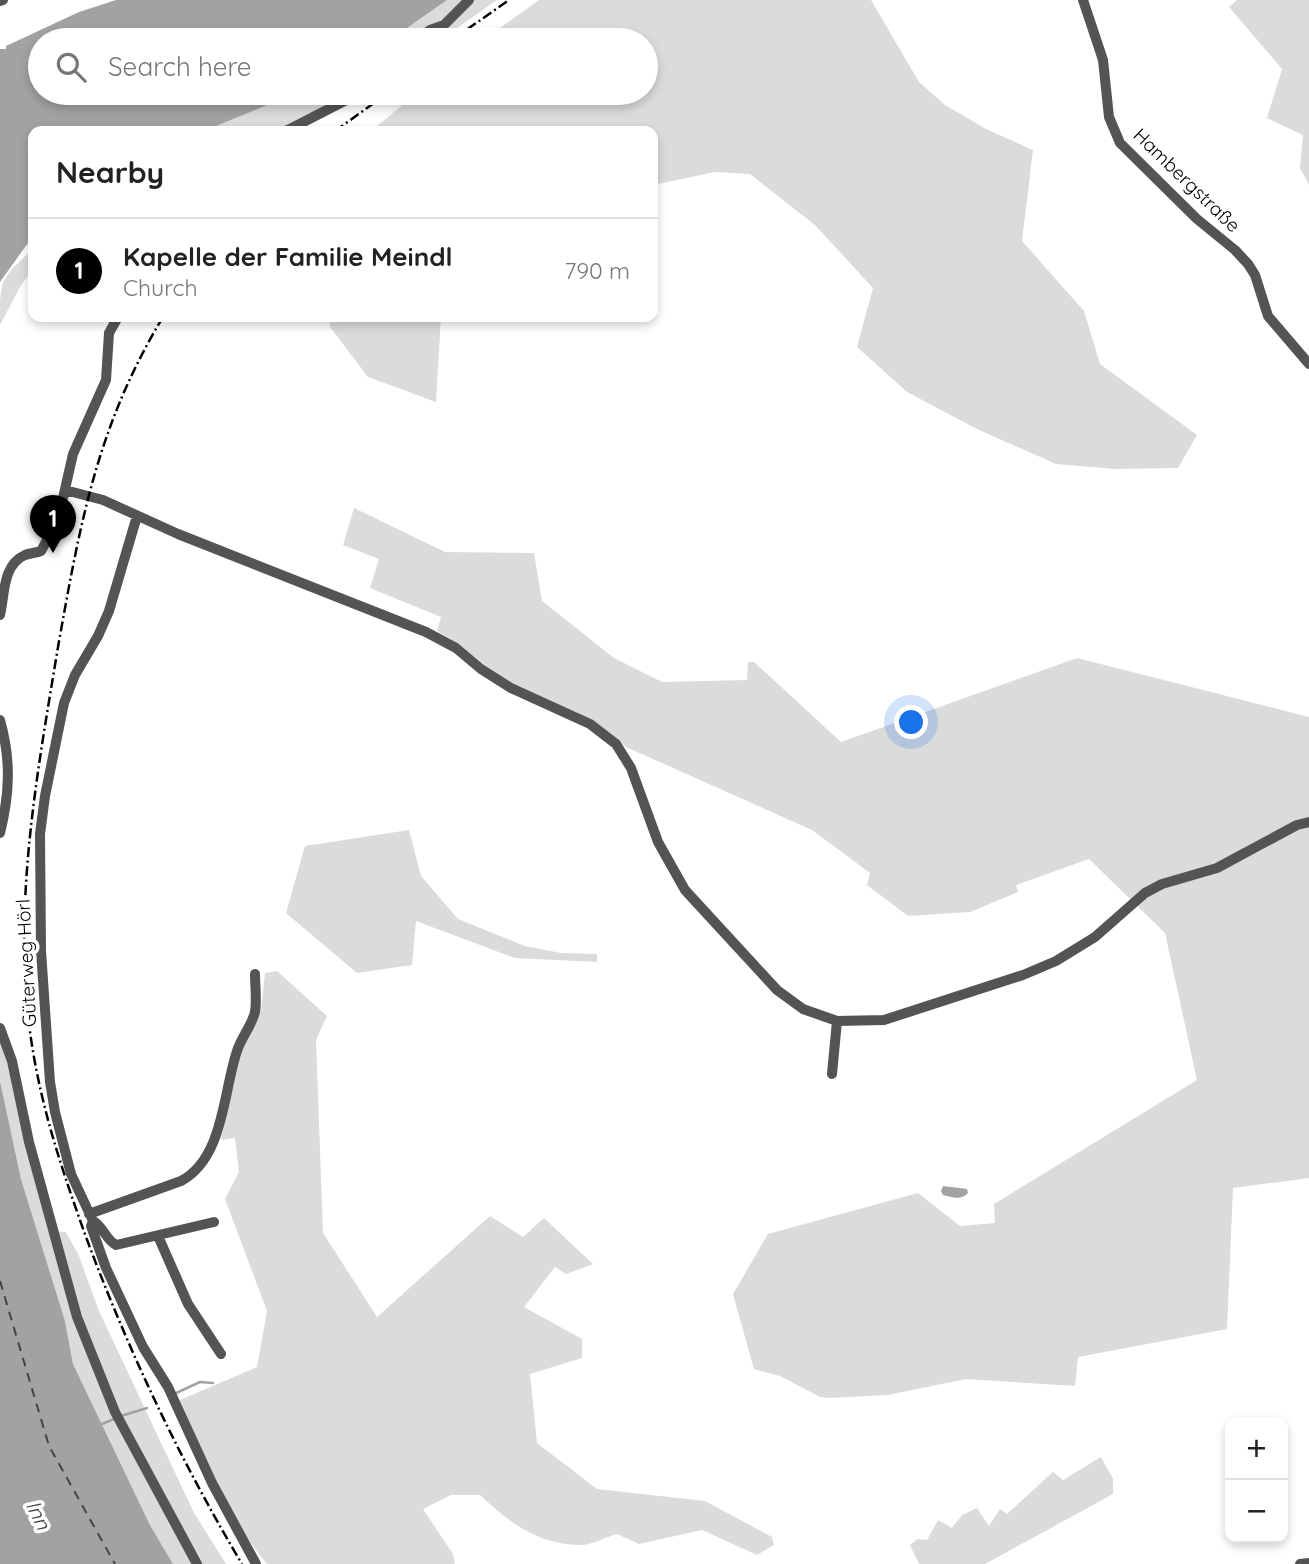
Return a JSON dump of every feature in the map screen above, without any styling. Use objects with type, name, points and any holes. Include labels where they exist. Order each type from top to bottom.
[{"type":"street","points":[[436,28],[444,25],[469,0]]},
{"type":"street","name":"Hambergstraße","points":[[1083,0],[1103,60],[1109,117],[1120,142],[1196,219],[1248,264],[1255,275],[1268,316],[1309,364]]},
{"type":"street","points":[[296,126],[337,105]]},
{"type":"street","points":[[0,615],[5,585],[12,565],[24,556],[41,551],[58,520],[73,454],[106,380],[109,333],[115,322]]},
{"type":"street","points":[[65,489],[103,500],[426,632],[456,649],[511,688],[590,724],[607,736],[627,760],[658,842],[685,890],[777,990],[803,1009],[837,1021],[884,1020],[1023,975],[1056,961],[1095,937],[1145,893],[1162,884],[1217,868],[1297,825],[1309,822]]},
{"type":"street","name":"Güterweg Hörl","points":[[137,516],[109,611],[75,675],[64,703],[45,796],[40,834],[41,951],[50,1082],[71,1174],[91,1218],[91,1226],[103,1258],[147,1354],[174,1398],[212,1483],[257,1564]]},
{"type":"street","points":[[0,720],[8,747],[9,765],[0,833]]},
{"type":"street","points":[[214,1222],[116,1245],[91,1218],[181,1181],[189,1177],[201,1164],[217,1130],[236,1052],[255,1011],[255,974]]},
{"type":"street","points":[[832,1074],[837,1021]]},
{"type":"street","points":[[0,1028],[12,1061],[29,1142],[77,1317],[115,1412],[197,1564]]},
{"type":"street","points":[[158,1236],[188,1304],[221,1354]]},
{"type":"street","points":[[1300,1564],[1309,1563]]},
{"type":"shaded area","points":[[447,0],[497,0],[457,28],[407,28]]},
{"type":"shaded area","points":[[539,0],[871,0],[919,82],[945,105],[986,129],[1033,150],[1022,241],[1084,311],[1100,364],[1197,435],[1178,468],[1116,469],[1056,464],[977,429],[907,392],[857,347],[873,288],[815,225],[750,174],[715,172],[658,184],[658,126],[377,126],[402,105],[658,105],[658,28],[500,28]]},
{"type":"shaded area","points":[[1237,0],[1309,0],[1309,185],[1300,168],[1303,135],[1267,118],[1282,69],[1229,7]]},
{"type":"shaded area","points":[[268,105],[338,105],[294,126],[216,126]]},
{"type":"shaded area","points":[[28,254],[28,276],[0,325],[2,288],[14,267]]},
{"type":"shaded area","points":[[330,322],[441,322],[436,402],[368,377],[330,327]]},
{"type":"shaded area","points":[[354,508],[445,552],[534,553],[542,601],[614,658],[662,682],[747,680],[748,662],[754,662],[841,742],[1077,658],[1309,717],[1309,1178],[1233,1188],[1227,1329],[1078,1357],[1075,1386],[966,1379],[888,1395],[829,1398],[820,1397],[780,1376],[754,1369],[733,1294],[768,1234],[918,1193],[960,1226],[995,1223],[994,1204],[1197,1080],[1165,933],[1089,859],[1016,885],[1018,892],[970,912],[908,916],[867,885],[870,873],[812,830],[626,747],[592,720],[514,684],[485,665],[458,643],[437,631],[441,617],[370,588],[379,559],[343,545]]},
{"type":"shaded area","points":[[409,830],[421,876],[458,919],[525,946],[561,953],[597,954],[597,962],[515,958],[416,921],[412,965],[357,973],[286,913],[305,846]]},
{"type":"shaded area","points":[[277,971],[327,1016],[316,1040],[323,1233],[377,1317],[490,1216],[523,1237],[544,1218],[593,1264],[566,1274],[555,1267],[524,1307],[582,1339],[582,1358],[530,1374],[537,1443],[597,1489],[705,1501],[772,1537],[774,1545],[757,1555],[702,1530],[639,1544],[617,1534],[585,1545],[565,1544],[550,1541],[525,1530],[480,1495],[451,1495],[423,1509],[453,1554],[455,1564],[267,1564],[228,1506],[180,1400],[257,1367],[267,1311],[225,1199],[239,1172],[235,1138],[221,1140],[239,1053],[261,1010],[265,973]]},
{"type":"shaded area","points":[[0,1035],[52,1231],[66,1232],[79,1256],[99,1311],[194,1513],[226,1564],[173,1564],[150,1525],[73,1364],[65,1321],[21,1179],[0,1081]]},
{"type":"shaded area","points":[[1101,1457],[1113,1479],[1113,1494],[985,1564],[919,1564],[910,1545],[918,1539],[927,1540],[938,1520],[952,1528],[962,1515],[977,1508],[989,1526],[1000,1509],[1007,1514],[1053,1472],[1063,1480]]},
{"type":"water","points":[[116,0],[447,0],[407,28],[45,28],[79,12]]},
{"type":"water","points":[[28,36],[28,105],[268,105],[216,126],[28,126],[28,243],[0,282],[0,49],[6,49],[6,46]]},
{"type":"water","name":"Inn","points":[[0,1081],[21,1179],[65,1321],[73,1364],[150,1525],[173,1564],[0,1564]]},
{"type":"water","points":[[943,1186],[967,1189],[968,1193],[959,1198],[943,1195]]},
{"type":"waterway","points":[[174,1394],[200,1382],[213,1383]]},
{"type":"waterway","points":[[121,1416],[147,1408]]},
{"type":"waterway","points":[[102,1424],[114,1419]]},
{"type":"ferry route","points":[[0,1281],[49,1446],[115,1564]]},
{"type":"railway","points":[[469,28],[509,0]]},
{"type":"railway","points":[[342,126],[371,105]]},
{"type":"railway","points":[[160,322],[140,357],[107,437],[83,517],[74,559],[38,769],[28,851],[24,934],[27,1010],[45,1108],[86,1237],[156,1404],[197,1485],[242,1564]]},
{"type":"place","name":"Kapelle der Familie Meindl","points":[[53,553]]}]
